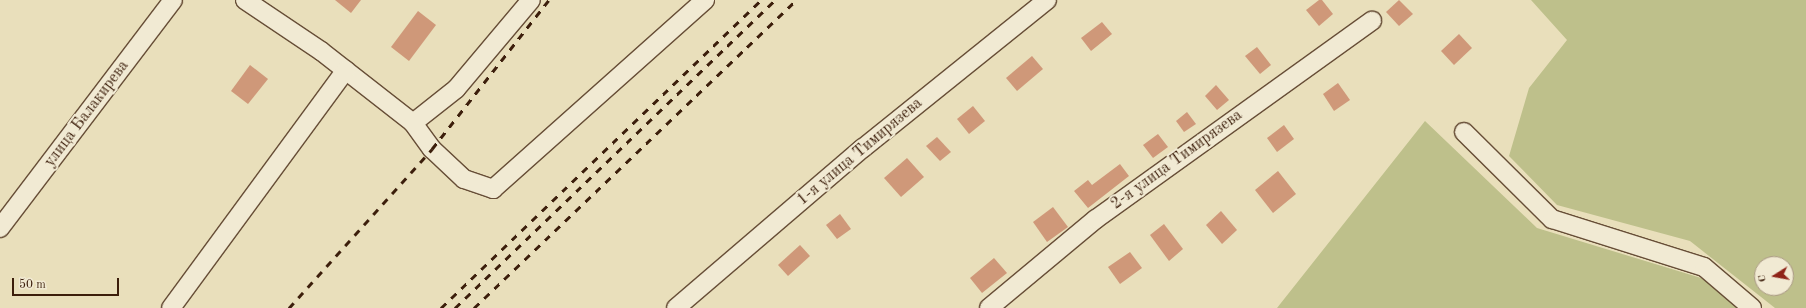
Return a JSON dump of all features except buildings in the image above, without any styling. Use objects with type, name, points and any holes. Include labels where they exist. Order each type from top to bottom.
[{"type":"street","name":"улица Балакирева","points":[[0,228],[173,0]]},
{"type":"street","points":[[246,0],[346,70],[413,123],[432,149],[464,179],[493,189],[705,0]]},
{"type":"street","points":[[413,123],[456,88],[531,0]]},
{"type":"street","name":"1-я улица Тимирязева","points":[[676,308],[863,148],[1047,0]]},
{"type":"street","name":"2-я улица Тимирязева","points":[[989,308],[1096,219],[1372,21]]},
{"type":"street","points":[[171,308],[346,70]]},
{"type":"street","points":[[1464,132],[1552,219],[1704,267],[1752,308]]},
{"type":"green space","points":[[1531,0],[1806,0],[1806,308],[1775,308],[1760,296],[1794,296],[1794,256],[1754,256],[1754,291],[1690,241],[1557,205],[1509,156],[1529,88],[1567,40]]},
{"type":"green space","points":[[1425,121],[1537,228],[1711,281],[1740,308],[1277,308]]},
{"type":"railway","points":[[289,308],[432,149],[549,0]]},
{"type":"railway","points":[[441,308],[761,0]]},
{"type":"railway","points":[[455,308],[775,0]]},
{"type":"railway","points":[[474,308],[796,0]]}]
